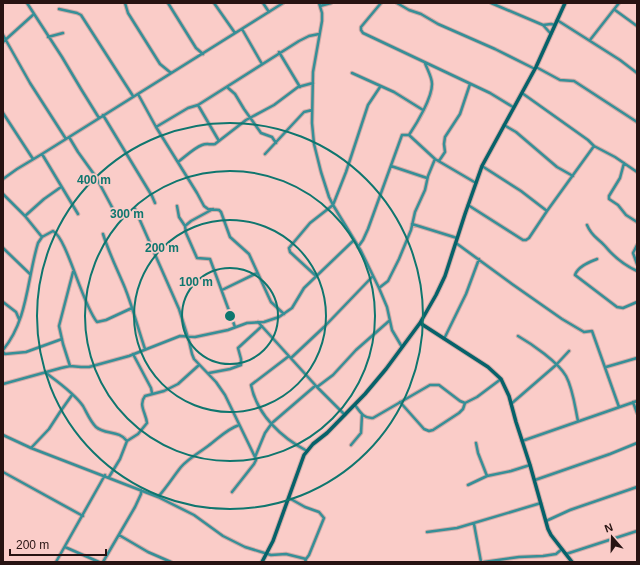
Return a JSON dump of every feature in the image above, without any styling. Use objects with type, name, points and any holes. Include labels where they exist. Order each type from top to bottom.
[{"type":"street","points":[[27,3],[99,118]]},
{"type":"street","points":[[125,3],[128,13],[160,64],[171,73]]},
{"type":"street","points":[[168,3],[196,48],[203,54]]},
{"type":"street","points":[[214,3],[235,33]]},
{"type":"street","points":[[263,3],[269,12]]},
{"type":"street","points":[[3,179],[283,3]]},
{"type":"street","points":[[331,3],[320,5],[322,22],[312,84],[312,123],[314,144],[325,185],[333,206],[358,247],[379,288],[387,307],[389,321],[395,336],[402,347]]},
{"type":"street","points":[[381,3],[360,27],[362,31],[490,93],[513,107]]},
{"type":"street","points":[[397,3],[438,24],[560,80],[574,81],[637,122]]},
{"type":"street","points":[[491,3],[543,25],[551,34]]},
{"type":"street","points":[[262,562],[273,541],[300,464],[307,451],[346,415],[386,369],[420,323],[441,286],[482,166],[535,68],[566,3]]},
{"type":"street","points":[[590,40],[619,3]]},
{"type":"street","points":[[59,9],[81,15],[133,96]]},
{"type":"street","points":[[615,9],[637,26]]},
{"type":"street","points":[[4,41],[34,14]]},
{"type":"street","points":[[557,20],[590,40],[637,73]]},
{"type":"street","points":[[543,25],[555,25]]},
{"type":"street","points":[[242,29],[262,64]]},
{"type":"street","points":[[48,37],[63,33]]},
{"type":"street","points":[[156,127],[188,108],[198,105],[279,52],[309,36],[319,34]]},
{"type":"street","points":[[3,35],[4,41],[66,139]]},
{"type":"street","points":[[279,52],[300,87]]},
{"type":"street","points":[[358,247],[368,229],[400,138],[405,134],[409,134],[423,110],[432,84],[425,62]]},
{"type":"street","points":[[352,73],[394,92],[423,110]]},
{"type":"street","points":[[178,162],[201,146],[207,144],[211,145],[219,141],[250,117],[274,105],[292,91],[312,84]]},
{"type":"street","points":[[439,161],[445,152],[445,137],[460,114],[470,84]]},
{"type":"street","points":[[228,86],[261,133],[272,137],[276,143]]},
{"type":"street","points":[[316,276],[290,252],[289,248],[310,223],[333,206],[368,105],[380,86]]},
{"type":"street","points":[[522,93],[588,140],[594,146],[637,172]]},
{"type":"street","points":[[138,94],[156,127],[204,206],[208,209],[219,210],[221,212],[230,237],[249,254],[271,302],[284,314]]},
{"type":"street","points":[[198,105],[219,141]]},
{"type":"street","points":[[265,154],[304,112],[312,110]]},
{"type":"street","points":[[3,113],[33,159]]},
{"type":"street","points":[[103,115],[155,203]]},
{"type":"street","points":[[504,125],[516,132],[557,167],[573,176]]},
{"type":"street","points":[[409,134],[435,159],[476,183]]},
{"type":"street","points":[[69,137],[96,177],[113,209]]},
{"type":"street","points":[[468,205],[523,240],[526,240],[529,238],[547,210],[594,146]]},
{"type":"street","points":[[42,154],[78,214]]},
{"type":"street","points":[[379,288],[388,281],[395,269],[435,159]]},
{"type":"street","points":[[624,163],[620,178],[608,198],[610,201],[620,206],[626,215],[637,222]]},
{"type":"street","points":[[391,166],[427,178]]},
{"type":"street","points":[[482,166],[547,210]]},
{"type":"street","points":[[25,216],[47,196],[61,187]]},
{"type":"street","points":[[3,194],[25,216],[42,237]]},
{"type":"street","points":[[176,206],[179,217],[185,226],[186,233],[197,258],[210,259],[235,327]]},
{"type":"street","points":[[135,210],[179,309],[192,354],[199,365],[209,373],[225,395],[255,457]]},
{"type":"street","points":[[185,226],[191,221],[213,210]]},
{"type":"street","points":[[412,224],[457,238]]},
{"type":"street","points":[[586,225],[592,235],[608,252],[627,266],[637,271]]},
{"type":"street","points":[[62,339],[26,352],[5,354],[3,351],[12,340],[20,319],[38,243],[42,237],[53,231],[57,233],[64,246],[82,295],[97,322],[106,320],[132,308]]},
{"type":"street","points":[[103,234],[112,262],[132,308],[145,349]]},
{"type":"street","points":[[3,384],[70,366],[89,367],[133,354],[174,338],[186,336],[195,337],[247,323],[271,320],[284,314],[292,308],[304,288],[354,240]]},
{"type":"street","points":[[456,243],[562,319],[584,332],[592,331],[619,407]]},
{"type":"street","points":[[637,245],[633,253],[637,264]]},
{"type":"street","points":[[3,248],[30,275]]},
{"type":"street","points":[[444,339],[458,313],[479,259]]},
{"type":"street","points":[[597,259],[583,266],[576,272],[575,275],[617,307],[622,308],[637,302]]},
{"type":"street","points":[[70,366],[62,339],[60,326],[73,271]]},
{"type":"street","points":[[222,290],[257,273]]},
{"type":"street","points":[[307,451],[292,443],[265,417],[252,393],[250,385],[290,357],[324,327],[373,276]]},
{"type":"street","points":[[3,302],[16,312],[20,319]]},
{"type":"street","points":[[16,312],[23,309]]},
{"type":"street","points":[[232,492],[254,464],[257,451],[272,423],[316,386],[333,374],[356,350],[389,321]]},
{"type":"street","points":[[258,322],[316,386],[346,415]]},
{"type":"street","points":[[420,323],[488,367],[501,379],[509,396],[510,404],[551,535],[572,562]]},
{"type":"street","points":[[209,373],[230,369],[240,365],[241,359],[238,348],[262,326]]},
{"type":"street","points":[[518,336],[533,345],[562,371],[568,382],[578,421]]},
{"type":"street","points":[[510,404],[556,365],[569,351]]},
{"type":"street","points":[[133,354],[151,388],[152,393]]},
{"type":"street","points":[[606,367],[637,358]]},
{"type":"street","points":[[109,477],[120,459],[127,441],[138,434],[147,423],[142,408],[142,402],[145,396],[164,391],[178,384],[199,365]]},
{"type":"street","points":[[45,372],[82,405],[93,423],[98,428],[119,435],[127,441]]},
{"type":"street","points":[[400,402],[424,429],[429,431],[434,430],[460,413],[465,403],[477,397],[501,379]]},
{"type":"street","points":[[355,405],[362,415],[373,418],[430,385],[435,384],[439,385],[460,401],[465,403]]},
{"type":"street","points":[[31,448],[49,429],[72,395]]},
{"type":"street","points":[[522,441],[635,402],[637,413]]},
{"type":"street","points":[[351,445],[361,433],[362,415]]},
{"type":"street","points":[[158,496],[191,457],[228,430],[239,424]]},
{"type":"street","points":[[3,435],[31,448],[158,496],[194,515],[213,529],[245,547],[267,554],[286,554],[306,561],[324,518],[319,512],[305,507],[289,498]]},
{"type":"street","points":[[476,443],[478,453],[487,476]]},
{"type":"street","points":[[535,480],[637,443]]},
{"type":"street","points":[[252,451],[257,451]]},
{"type":"street","points":[[468,485],[487,476],[530,465]]},
{"type":"street","points":[[3,472],[83,516]]},
{"type":"street","points":[[56,562],[83,516],[104,475]]},
{"type":"street","points":[[546,521],[570,510],[637,487]]},
{"type":"street","points":[[103,562],[139,500],[141,490]]},
{"type":"street","points":[[427,532],[474,524],[541,503]]},
{"type":"street","points":[[474,524],[481,562]]},
{"type":"street","points":[[566,554],[637,531]]},
{"type":"street","points":[[119,535],[148,552],[171,562]]},
{"type":"street","points":[[65,547],[99,562]]},
{"type":"street","points":[[484,562],[556,554],[562,549]]}]
